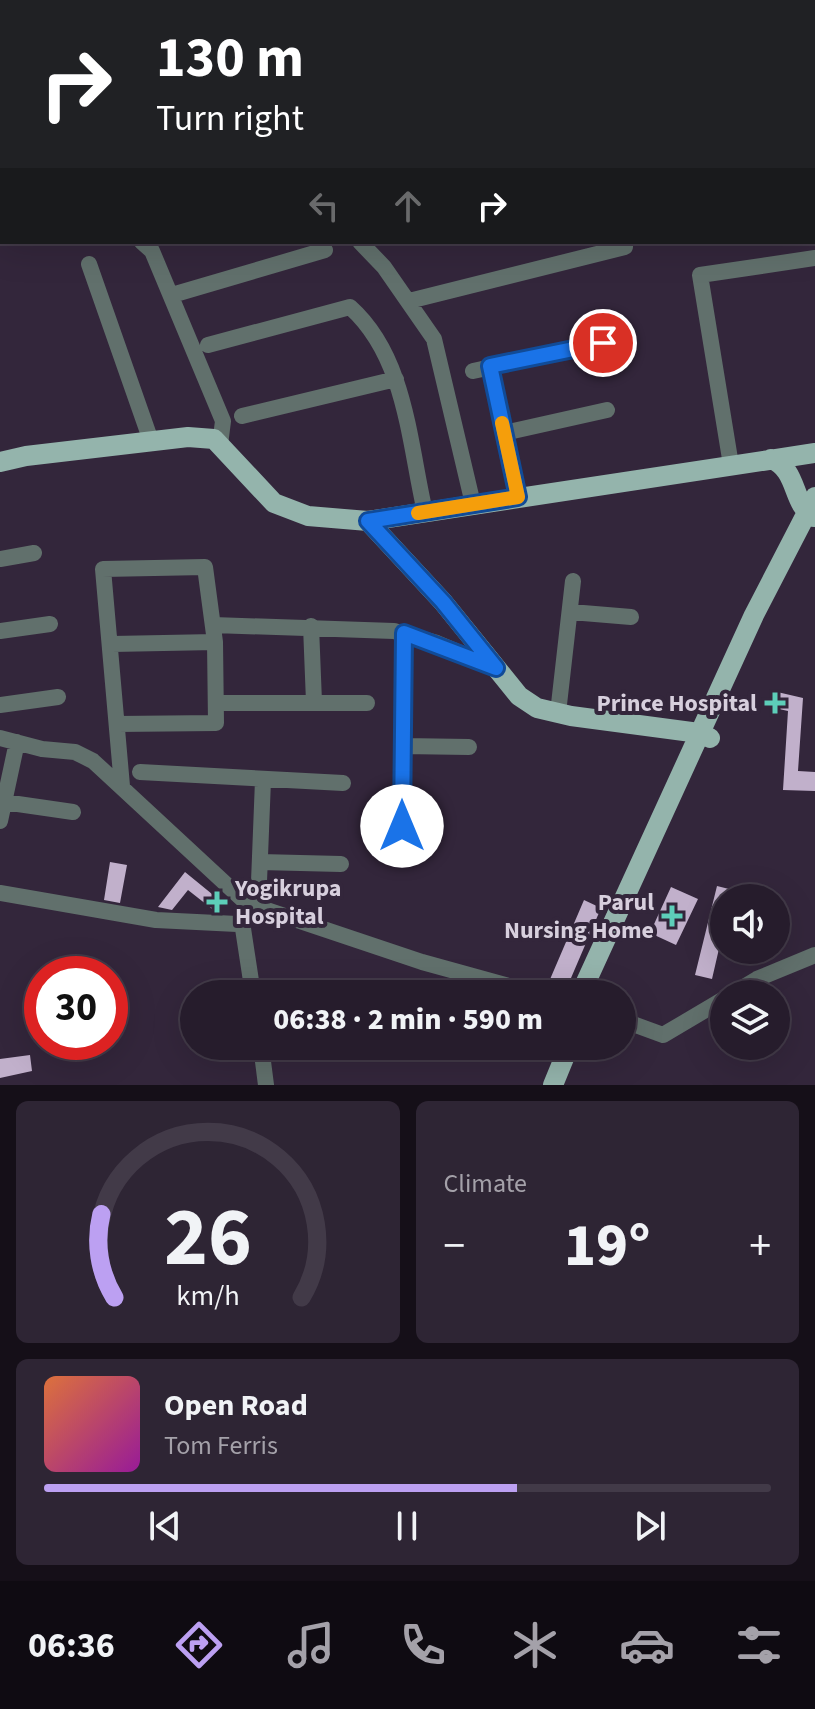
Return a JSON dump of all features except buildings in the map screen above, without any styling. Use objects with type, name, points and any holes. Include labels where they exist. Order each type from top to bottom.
[{"type":"main road","points":[[0,462],[188,437],[214,439],[250,482],[274,503],[308,516],[368,521],[815,453]]},
{"type":"main road","points":[[592,980],[705,735],[813,511],[791,474],[781,463],[771,459]]},
{"type":"main road","points":[[368,521],[443,602],[519,696],[537,708],[705,735]]},
{"type":"main road","points":[[540,1085],[550,1060]]},
{"type":"main road","points":[[553,1085],[563,1060]]},
{"type":"street","points":[[144,244],[152,251],[172,295],[223,421],[220,445]]},
{"type":"street","points":[[362,244],[384,267],[434,339],[442,359],[473,504]]},
{"type":"street","points":[[409,301],[625,247],[624,244]]},
{"type":"street","points":[[172,295],[325,250]]},
{"type":"street","points":[[731,465],[700,275],[815,258]]},
{"type":"street","points":[[89,264],[151,441]]},
{"type":"street","points":[[208,345],[350,307],[388,357],[396,379],[425,512]]},
{"type":"street","points":[[473,371],[603,343]]},
{"type":"street","points":[[490,366],[518,497]]},
{"type":"street","points":[[242,416],[396,379]]},
{"type":"street","points":[[504,433],[607,410]]},
{"type":"street","points":[[0,559],[34,553]]},
{"type":"street","points":[[117,724],[216,723],[214,633],[205,567],[103,569],[112,644],[117,724],[122,786]]},
{"type":"street","points":[[558,713],[573,581]]},
{"type":"street","points":[[571,612],[631,617]]},
{"type":"street","points":[[0,631],[50,624]]},
{"type":"street","points":[[112,644],[311,626],[404,633],[496,668]]},
{"type":"street","points":[[311,626],[314,702]]},
{"type":"street","points":[[402,826],[404,633]]},
{"type":"street","points":[[0,705],[58,697]]},
{"type":"street","points":[[216,703],[367,703]]},
{"type":"street","points":[[0,738],[85,756],[122,786],[242,899],[258,907],[422,962],[487,980]]},
{"type":"street","points":[[0,821],[17,742]]},
{"type":"street","points":[[403,746],[469,747]]},
{"type":"street","points":[[140,772],[343,783]]},
{"type":"street","points":[[0,893],[156,920],[242,922],[258,907],[263,780]]},
{"type":"street","points":[[4,802],[73,812]]},
{"type":"street","points":[[260,862],[341,864]]},
{"type":"street","points":[[242,922],[251,980]]},
{"type":"street","points":[[755,980],[815,955]]},
{"type":"street","points":[[636,1025],[663,1035],[710,1007]]},
{"type":"street","points":[[263,1060],[266,1085]]},
{"type":"slow traffic","points":[[418,513],[518,497],[502,423]]},
{"type":"place","name":"Prince Hospital","points":[[775,703]]},
{"type":"place","name":"Yogikrupa Hospital","points":[[217,902]]},
{"type":"place","name":"Parul Nursing Home","points":[[672,916]]},
{"type":"route","points":[[402,826],[404,633],[496,668],[443,602],[368,521],[518,497],[490,366],[603,343]]}]
